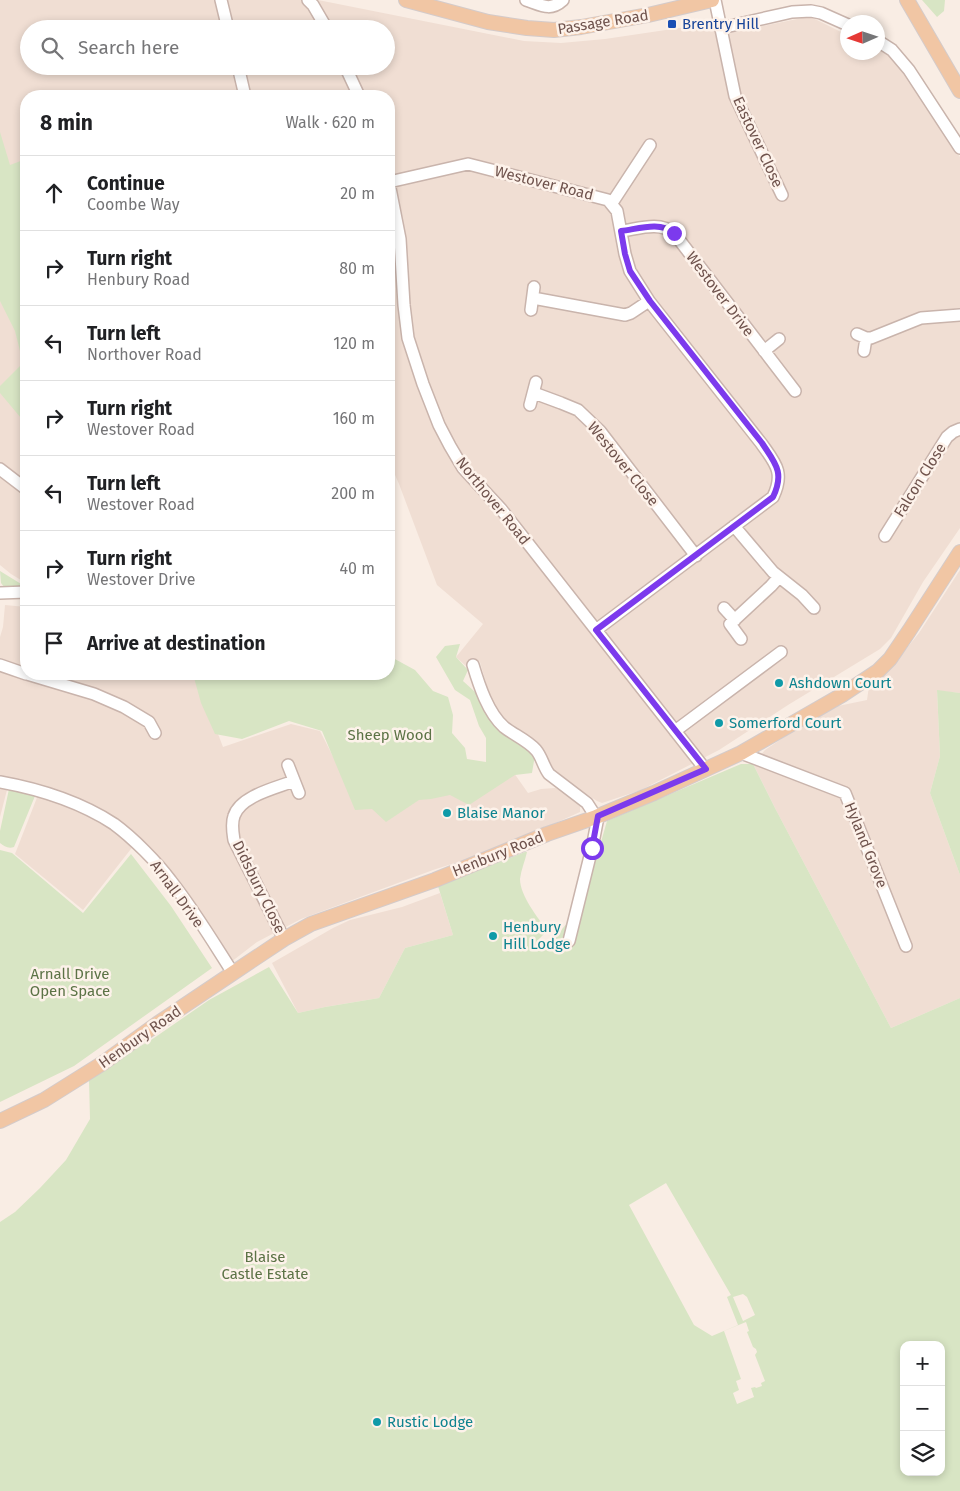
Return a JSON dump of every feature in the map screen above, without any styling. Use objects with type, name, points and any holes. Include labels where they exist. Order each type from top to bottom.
[{"type":"main road","name":"Passage Road","points":[[406,0],[488,22],[554,30],[648,15],[714,0]]},
{"type":"main road","points":[[907,0],[960,91]]},
{"type":"main road","name":"Henbury Road","points":[[0,1120],[44,1100],[284,939],[317,921],[434,880],[547,834],[597,817],[741,753],[842,695],[878,671],[890,659],[960,552]]},
{"type":"street","points":[[221,0],[226,20]]},
{"type":"street","points":[[526,0],[551,8],[557,6],[563,0]]},
{"type":"street","name":"Eastover Close","points":[[714,0],[735,96],[782,195]]},
{"type":"street","points":[[311,2],[322,20]]},
{"type":"street","points":[[721,28],[792,12],[811,11],[821,13],[840,21]]},
{"type":"street","points":[[885,46],[892,50],[903,63],[960,148]]},
{"type":"street","points":[[240,75],[244,90]]},
{"type":"street","points":[[349,75],[356,90]]},
{"type":"street","points":[[612,203],[650,145]]},
{"type":"street","name":"Westover Road","points":[[395,182],[457,166],[474,165],[603,198],[612,203],[617,211],[630,271],[650,301],[762,443],[777,465],[778,482],[773,497],[596,630]]},
{"type":"street","name":"Northover Road","points":[[395,214],[400,239],[408,338],[438,425],[463,468],[501,509],[706,769]]},
{"type":"street","name":"Westover Drive","points":[[621,231],[660,226],[668,228],[674,233],[795,391]]},
{"type":"street","points":[[533,298],[625,315],[632,313],[650,301]]},
{"type":"street","points":[[864,351],[861,336],[876,336],[921,318],[960,315]]},
{"type":"street","name":"Westover Drive","points":[[764,351],[779,339]]},
{"type":"street","name":"Westover Close","points":[[530,405],[535,388],[561,403],[578,410],[600,431],[696,556]]},
{"type":"street","name":"Falcon Close","points":[[886,536],[947,437],[960,429]]},
{"type":"street","points":[[0,469],[20,484]]},
{"type":"street","points":[[734,526],[773,572],[802,595],[814,608]]},
{"type":"street","points":[[741,639],[730,624],[779,577]]},
{"type":"street","points":[[0,593],[20,592]]},
{"type":"street","points":[[724,608],[734,620]]},
{"type":"street","points":[[675,731],[781,652]]},
{"type":"street","points":[[0,665],[20,672]]},
{"type":"street","points":[[473,665],[472,679],[500,722],[536,750],[541,757],[544,768],[549,774],[587,803],[597,817],[592,848],[569,941]]},
{"type":"street","points":[[47,680],[94,694],[152,718],[155,733]]},
{"type":"street","name":"Hyland Grove","points":[[741,753],[845,793],[906,946]]},
{"type":"street","points":[[288,765],[298,793]]},
{"type":"street","name":"Didsbury Close","points":[[284,939],[234,840],[232,828],[234,816],[242,805],[251,798],[294,781]]},
{"type":"street","name":"Arnall Drive","points":[[0,782],[28,787],[77,804],[114,825],[148,854],[171,880],[233,973]]},
{"type":"shaded area","points":[[0,0],[318,0],[524,41],[561,43],[605,39],[686,27],[729,33],[802,18],[813,18],[840,32],[840,60],[885,60],[885,52],[892,56],[960,157],[960,528],[923,582],[891,638],[880,649],[719,750],[641,790],[602,803],[597,801],[555,773],[530,738],[504,718],[489,693],[480,662],[466,666],[456,657],[483,624],[437,585],[395,475],[395,90],[20,90],[20,213],[0,171]]},
{"type":"shaded area","points":[[0,300],[20,335],[20,579],[0,565]]},
{"type":"shaded area","points":[[960,570],[960,693],[937,691],[940,756],[930,793],[960,875],[960,998],[891,1028],[753,764],[765,750],[820,713],[838,706],[867,700],[869,686],[879,680],[919,633]]},
{"type":"shaded area","points":[[5,605],[20,606],[20,680],[197,680],[223,747],[291,724],[320,731],[353,796],[514,773],[528,793],[541,789],[555,788],[580,802],[580,812],[495,850],[433,870],[301,919],[257,942],[231,962],[138,840],[83,910],[15,854],[38,795],[8,786],[0,817],[0,637]]},
{"type":"shaded area","points":[[440,893],[453,935],[405,948],[379,998],[298,1013],[272,963],[350,920],[402,907]]},
{"type":"green space","points":[[922,0],[945,0],[944,11],[937,17]]},
{"type":"green space","points":[[0,132],[10,165],[20,161],[20,351],[15,331],[0,301]]},
{"type":"green space","points":[[20,366],[20,417],[0,393],[0,386]]},
{"type":"green space","points":[[0,571],[20,583],[20,587],[5,588],[1,583]]},
{"type":"green space","name":"Sheep Wood","points":[[460,644],[456,657],[468,670],[463,681],[485,701],[501,731],[535,755],[532,773],[515,775],[469,805],[450,795],[419,800],[386,822],[372,809],[355,810],[322,731],[289,721],[242,739],[215,734],[201,703],[195,680],[395,680],[395,659],[415,670],[433,691],[448,697],[453,715],[452,733],[465,748],[467,759],[486,762],[486,738],[479,726],[470,700],[455,690],[436,657],[445,646]]},
{"type":"green space","points":[[937,690],[960,693],[960,875],[930,793],[940,756]]},
{"type":"green space","name":"Blaise Castle Estate","points":[[741,764],[753,764],[891,1028],[960,998],[960,1491],[0,1491],[0,1222],[15,1212],[66,1160],[90,1119],[89,1079],[92,1075],[154,1038],[209,1000],[269,967],[298,1013],[379,998],[405,948],[453,935],[438,886],[525,852],[527,852],[520,879],[521,886],[530,906],[547,931],[539,939],[543,951],[583,905],[607,821]],"holes":[[[666,1183],[731,1295],[727,1297],[738,1325],[712,1336],[694,1325],[629,1205]],[[743,1294],[747,1297],[755,1315],[743,1321],[733,1297]],[[746,1322],[749,1331],[747,1332],[753,1347],[756,1349],[755,1355],[765,1381],[761,1383],[762,1386],[751,1388],[754,1397],[737,1404],[733,1393],[739,1390],[736,1381],[741,1379],[724,1331]]]},
{"type":"green space","points":[[9,789],[35,796],[14,847],[10,848],[0,843],[0,831]]},
{"type":"green space","name":"Arnall Drive Open Space","points":[[0,850],[12,853],[83,913],[131,854],[171,906],[212,968],[74,1066],[0,1102]]},
{"type":"place","name":"Brentry Hill","points":[[672,24]]},
{"type":"place","name":"Ashdown Court","points":[[779,683]]},
{"type":"place","name":"Somerford Court","points":[[719,723]]},
{"type":"place","name":"Blaise Manor","points":[[447,813]]},
{"type":"place","name":"Henbury Hill Lodge","points":[[493,936]]},
{"type":"place","name":"Rustic Lodge","points":[[377,1422]]},
{"type":"route","points":[[592,848],[598,816],[706,769],[596,630],[773,497],[778,482],[777,465],[762,443],[650,301],[630,271],[621,231],[660,226],[668,228],[674,233]]}]
